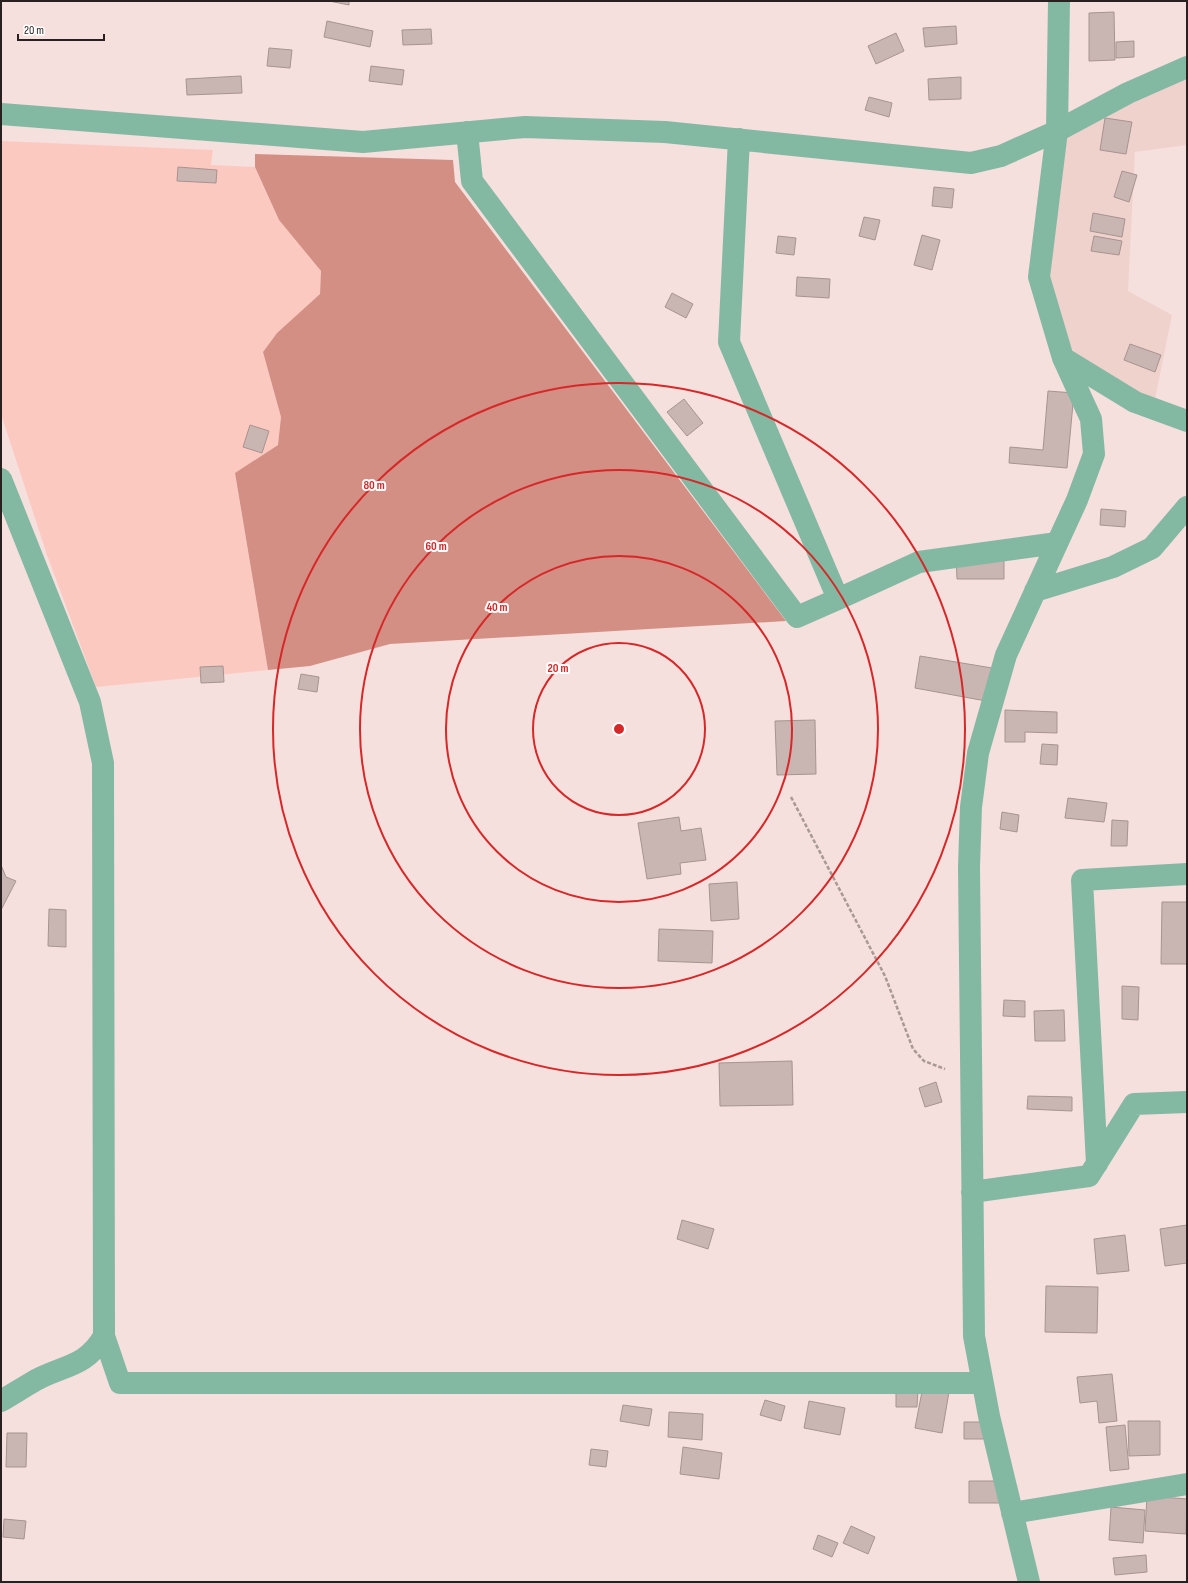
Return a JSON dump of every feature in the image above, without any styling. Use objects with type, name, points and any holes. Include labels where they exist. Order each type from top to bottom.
[{"type":"street","points":[[1029,1582],[989,1416],[974,1336],[969,867],[971,807],[978,753],[1006,655],[1077,500],[1094,454],[1091,419],[1063,358],[1039,276],[1056,131],[1060,1]]},
{"type":"street","points":[[1,114],[363,142],[525,127],[665,132],[971,163],[1001,156],[1056,131],[1128,93],[1187,68]]},
{"type":"street","points":[[467,132],[472,182],[797,617],[919,562],[1057,543]]},
{"type":"street","points":[[739,140],[729,342],[838,599]]},
{"type":"street","points":[[1063,358],[1135,402],[1187,421]]},
{"type":"street","points":[[1,479],[90,702],[103,763],[104,1336],[120,1383],[982,1383]]},
{"type":"street","points":[[1035,591],[1113,567],[1152,548],[1187,507]]},
{"type":"street","points":[[1097,1164],[1082,880],[1187,874]]},
{"type":"street","points":[[972,1192],[1089,1176],[1134,1104],[1187,1102]]},
{"type":"street","points":[[1,1401],[36,1380],[83,1360],[98,1347],[104,1336]]},
{"type":"street","points":[[1012,1513],[1187,1484]]},
{"type":"path","points":[[791,797],[885,976],[913,1049],[924,1060],[971,1077]]},
{"type":"shaded area","points":[[1187,67],[1187,145],[1135,152],[1128,291],[1172,315],[1153,409],[1063,358],[1039,277],[1057,131]]},
{"type":"shaded area","points":[[1,141],[213,150],[211,165],[255,167],[279,220],[321,271],[320,294],[277,333],[263,352],[281,417],[278,445],[235,474],[268,670],[96,687],[47,555],[1,414]]},
{"type":"shaded area","points":[[255,154],[453,160],[455,182],[786,621],[390,644],[310,666],[268,670],[235,473],[278,445],[281,417],[263,352],[277,333],[320,294],[321,271],[279,220],[255,167]]},
{"type":"building","points":[[329,1],[349,1],[349,5]]},
{"type":"building","points":[[1114,12],[1115,60],[1089,61],[1089,13]]},
{"type":"building","points":[[327,21],[373,31],[370,47],[324,37]]},
{"type":"building","points":[[956,26],[957,44],[925,47],[923,28]]},
{"type":"building","points":[[431,29],[432,44],[403,45],[402,30]]},
{"type":"building","points":[[896,33],[904,51],[876,64],[868,46]]},
{"type":"building","points":[[1134,41],[1134,57],[1116,58],[1116,42]]},
{"type":"building","points":[[269,48],[292,50],[290,68],[267,66]]},
{"type":"building","points":[[371,66],[404,70],[402,85],[369,81]]},
{"type":"building","points":[[241,76],[242,93],[187,95],[186,79]]},
{"type":"building","points":[[961,77],[961,99],[929,100],[928,79]]},
{"type":"building","points":[[869,97],[892,103],[889,117],[865,110]]},
{"type":"building","points":[[1105,118],[1132,122],[1126,154],[1100,150]]},
{"type":"building","points":[[178,167],[217,170],[216,183],[177,181]]},
{"type":"building","points":[[1122,171],[1137,175],[1129,202],[1114,197]]},
{"type":"building","points":[[934,187],[954,189],[952,208],[932,206]]},
{"type":"building","points":[[1093,213],[1125,219],[1122,237],[1090,231]]},
{"type":"building","points":[[864,217],[880,220],[875,240],[859,236]]},
{"type":"building","points":[[922,235],[940,240],[932,270],[914,265]]},
{"type":"building","points":[[778,236],[796,238],[794,255],[776,253]]},
{"type":"building","points":[[1094,236],[1122,241],[1119,255],[1091,251]]},
{"type":"building","points":[[797,277],[830,279],[829,298],[796,296]]},
{"type":"building","points":[[672,293],[693,304],[686,318],[665,307]]},
{"type":"building","points":[[1130,344],[1161,355],[1155,372],[1124,360]]},
{"type":"building","points":[[1048,391],[1074,393],[1067,468],[1009,463],[1010,447],[1043,450]]},
{"type":"building","points":[[684,399],[703,423],[687,436],[667,412]]},
{"type":"building","points":[[250,425],[269,431],[262,453],[243,447]]},
{"type":"building","points":[[1101,509],[1126,511],[1125,527],[1100,525]]},
{"type":"building","points":[[956,556],[1004,556],[1004,579],[957,579]]},
{"type":"building","points":[[920,656],[992,668],[986,701],[915,688]]},
{"type":"building","points":[[223,666],[224,682],[201,683],[200,667]]},
{"type":"building","points":[[301,674],[319,677],[317,692],[298,689]]},
{"type":"building","points":[[1005,710],[1057,712],[1057,733],[1025,732],[1025,742],[1005,742]]},
{"type":"building","points":[[815,720],[816,774],[777,775],[775,721]]},
{"type":"building","points":[[1042,744],[1058,745],[1057,765],[1040,764]]},
{"type":"building","points":[[1068,798],[1107,803],[1104,822],[1065,818]]},
{"type":"building","points":[[1002,812],[1019,815],[1017,832],[1000,829]]},
{"type":"building","points":[[679,817],[681,831],[701,828],[706,860],[680,863],[681,874],[647,879],[638,823]]},
{"type":"building","points":[[1112,820],[1128,821],[1127,846],[1111,846]]},
{"type":"building","points":[[1,865],[6,877],[16,881],[1,910]]},
{"type":"building","points":[[737,882],[739,919],[711,921],[709,884]]},
{"type":"building","points":[[1162,902],[1187,902],[1187,964],[1161,964]]},
{"type":"building","points":[[49,909],[66,910],[66,947],[48,946]]},
{"type":"building","points":[[659,929],[713,931],[712,963],[658,961]]},
{"type":"building","points":[[1122,986],[1139,987],[1138,1020],[1122,1019]]},
{"type":"building","points":[[1004,1000],[1025,1001],[1025,1017],[1003,1016]]},
{"type":"building","points":[[1064,1010],[1065,1041],[1035,1041],[1034,1011]]},
{"type":"building","points":[[792,1061],[793,1105],[720,1106],[719,1063]]},
{"type":"building","points":[[936,1082],[942,1102],[925,1107],[919,1088]]},
{"type":"building","points":[[1028,1096],[1072,1097],[1072,1111],[1027,1109]]},
{"type":"building","points":[[682,1220],[714,1229],[708,1249],[677,1239]]},
{"type":"building","points":[[1187,1225],[1187,1263],[1165,1266],[1160,1229]]},
{"type":"building","points":[[1125,1235],[1129,1271],[1097,1274],[1094,1239]]},
{"type":"building","points":[[1046,1286],[1098,1287],[1097,1333],[1045,1332]]},
{"type":"building","points":[[1112,1374],[1117,1421],[1099,1423],[1097,1401],[1080,1403],[1077,1377]]},
{"type":"building","points":[[924,1381],[950,1386],[942,1433],[915,1428]]},
{"type":"building","points":[[896,1388],[918,1389],[917,1407],[896,1407]]},
{"type":"building","points":[[765,1400],[785,1406],[781,1421],[760,1415]]},
{"type":"building","points":[[809,1401],[845,1408],[840,1435],[804,1428]]},
{"type":"building","points":[[623,1405],[652,1409],[649,1426],[620,1421]]},
{"type":"building","points":[[669,1412],[703,1414],[702,1440],[668,1437]]},
{"type":"building","points":[[1128,1421],[1160,1421],[1160,1455],[1129,1456]]},
{"type":"building","points":[[964,1422],[988,1422],[988,1439],[964,1439]]},
{"type":"building","points":[[1125,1425],[1129,1469],[1110,1471],[1106,1427]]},
{"type":"building","points":[[7,1433],[27,1433],[26,1467],[6,1467]]},
{"type":"building","points":[[683,1447],[722,1453],[719,1479],[680,1474]]},
{"type":"building","points":[[591,1449],[608,1451],[606,1467],[589,1465]]},
{"type":"building","points":[[969,1481],[1003,1481],[1003,1503],[969,1503]]},
{"type":"building","points":[[1147,1496],[1187,1499],[1186,1534],[1145,1531]]},
{"type":"building","points":[[1111,1507],[1145,1510],[1143,1543],[1109,1540]]},
{"type":"building","points":[[4,1519],[26,1521],[24,1539],[3,1537]]},
{"type":"building","points":[[851,1526],[875,1537],[868,1554],[843,1543]]},
{"type":"building","points":[[818,1535],[838,1543],[832,1557],[813,1549]]},
{"type":"building","points":[[1146,1555],[1147,1572],[1115,1575],[1113,1558]]}]
